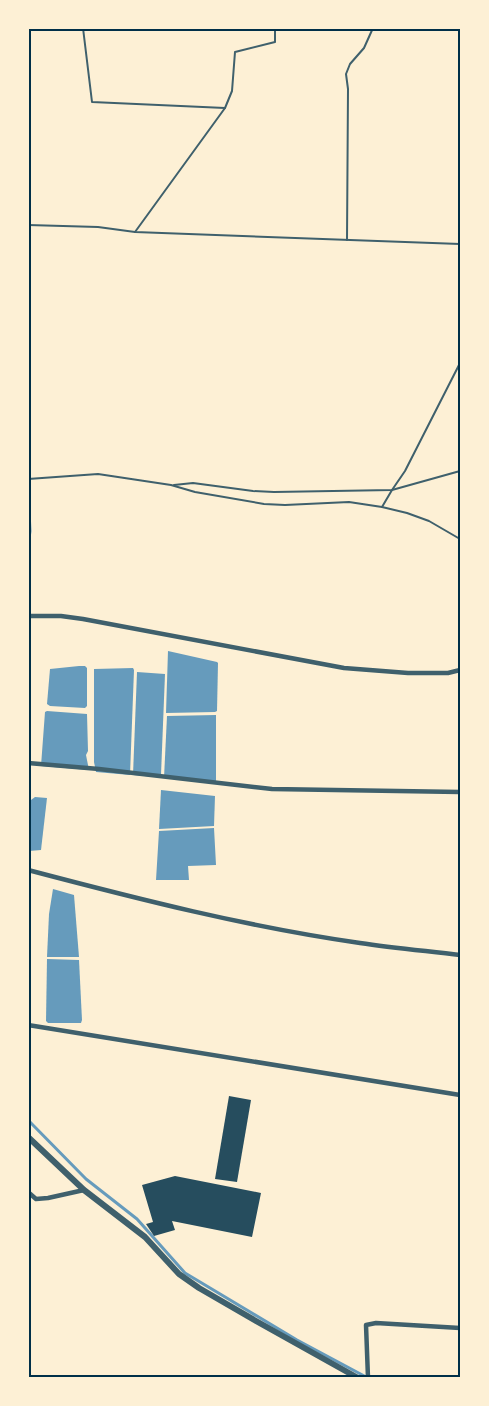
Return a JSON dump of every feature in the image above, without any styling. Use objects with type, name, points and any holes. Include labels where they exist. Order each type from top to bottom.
[{"type":"street","points":[[28,616],[83,619],[344,668],[408,674],[448,673],[460,670]]},
{"type":"street","points":[[28,764],[99,769],[272,789],[460,792]]},
{"type":"street","points":[[28,870],[223,918],[360,943],[460,955]]},
{"type":"street","points":[[28,1025],[460,1095]]},
{"type":"street","points":[[28,1137],[84,1190],[145,1237],[179,1274],[199,1288],[358,1377]]},
{"type":"street","points":[[28,1192],[36,1199],[84,1190]]},
{"type":"street","points":[[368,1377],[366,1324],[460,1328]]},
{"type":"lane","points":[[83,28],[92,102],[225,108]]},
{"type":"lane","points":[[135,232],[225,108],[232,91],[235,52],[275,42],[275,28]]},
{"type":"lane","points":[[346,240],[348,89],[346,74],[350,64],[364,48],[373,28]]},
{"type":"lane","points":[[28,225],[98,227],[135,232],[460,244]]},
{"type":"lane","points":[[382,507],[405,471],[460,363]]},
{"type":"lane","points":[[171,485],[193,483],[274,492],[392,490],[460,471]]},
{"type":"lane","points":[[28,479],[98,474],[171,485],[195,492],[264,504],[348,502],[407,513],[429,521],[460,539]]},
{"type":"water","points":[[168,651],[218,663],[217,711],[166,713]]},
{"type":"water","points":[[79,666],[87,668],[87,706],[85,708],[47,704],[50,669]]},
{"type":"water","points":[[133,668],[130,775],[96,772],[94,762],[94,669]]},
{"type":"water","points":[[137,672],[165,674],[161,775],[156,777],[133,775]]},
{"type":"water","points":[[45,712],[87,714],[88,751],[86,755],[89,770],[41,766]]},
{"type":"water","points":[[216,715],[216,783],[164,778],[167,716]]},
{"type":"water","points":[[161,790],[215,796],[214,826],[159,829]]},
{"type":"water","points":[[35,797],[47,798],[41,850],[29,851],[28,817],[31,800]]},
{"type":"water","points":[[214,828],[216,865],[188,866],[189,880],[156,880],[159,831]]},
{"type":"water","points":[[53,889],[74,895],[79,957],[47,957]]},
{"type":"water","points":[[47,959],[79,960],[81,1023],[48,1023],[46,1021]]},
{"type":"building","points":[[229,1096],[251,1100],[237,1182],[215,1179]]},
{"type":"building","points":[[175,1176],[261,1193],[252,1237],[172,1221],[175,1230],[154,1236],[146,1224],[153,1222],[142,1185]]},
{"type":"waterway","points":[[28,492],[30,531],[28,546]]},
{"type":"waterway","points":[[28,1120],[86,1179],[137,1219],[185,1273],[297,1340],[368,1378]]}]
